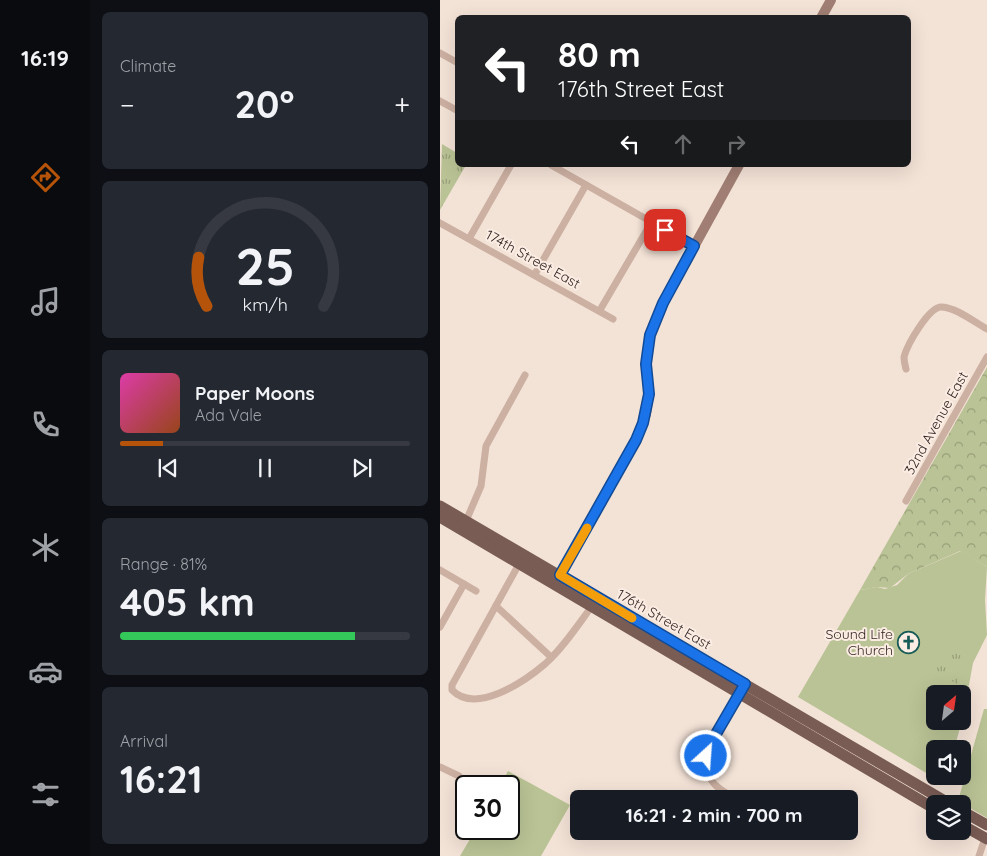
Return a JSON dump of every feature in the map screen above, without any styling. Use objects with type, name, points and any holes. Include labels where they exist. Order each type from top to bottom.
[{"type":"main road","name":"176th Street East","points":[[440,506],[557,580],[742,689],[926,803]]},
{"type":"main road","name":"176th Street East","points":[[440,517],[519,564],[557,580],[592,606],[934,795]]},
{"type":"main road","points":[[971,816],[987,825]]},
{"type":"main road","points":[[971,830],[986,839]]},
{"type":"street","points":[[823,15],[831,0]]},
{"type":"street","points":[[440,53],[455,61]]},
{"type":"street","points":[[440,100],[455,109]]},
{"type":"street","points":[[470,238],[510,167]]},
{"type":"street","points":[[554,167],[694,246]]},
{"type":"street","points":[[557,580],[636,440],[643,423],[649,394],[646,364],[650,335],[663,303],[738,167]]},
{"type":"street","points":[[535,274],[586,185]]},
{"type":"street","points":[[600,310],[651,222]]},
{"type":"street","name":"174th Street East","points":[[440,223],[614,319]]},
{"type":"street","points":[[906,369],[904,361],[907,351],[926,316],[935,308],[951,309],[987,330]]},
{"type":"street","name":"32nd Avenue East","points":[[906,501],[987,357]]},
{"type":"street","points":[[466,521],[481,486],[486,446],[525,375]]},
{"type":"street","points":[[519,564],[452,685],[452,690],[456,694],[464,698],[482,699],[508,689],[540,668],[592,606]]},
{"type":"street","points":[[440,570],[476,591]]},
{"type":"street","points":[[440,627],[464,584]]},
{"type":"street","points":[[496,606],[551,657]]},
{"type":"street","points":[[723,790],[717,786],[708,774],[705,762],[709,746],[742,689]]},
{"type":"street","points":[[441,769],[456,775]]},
{"type":"street","points":[[979,856],[986,839]]},
{"type":"green space","points":[[442,144],[455,152],[455,167],[465,167],[440,210]]},
{"type":"green space","points":[[987,367],[987,567],[960,551],[908,574],[890,588],[877,587],[860,590]]},
{"type":"green space","name":"Sound Life Church","points":[[961,551],[987,567],[985,600],[987,635],[973,663],[969,685],[926,685],[926,730],[959,730],[957,740],[926,740],[926,773],[798,697],[860,590],[877,587],[885,589],[897,585],[908,574]]},
{"type":"green space","points":[[952,651],[969,660],[957,684],[933,670],[942,653],[949,657]]},
{"type":"green space","points":[[984,709],[987,709],[987,818],[971,809],[971,795],[960,795],[963,785],[971,785],[971,755]]},
{"type":"green space","points":[[508,771],[515,775],[506,775]]},
{"type":"green space","points":[[520,778],[570,805],[541,856],[460,856],[469,840],[520,840]]},
{"type":"slow traffic","points":[[587,528],[560,575],[632,618]]},
{"type":"place","name":"Sound Life Church","points":[[909,642]]},
{"type":"route","points":[[665,230],[694,246],[663,303],[650,335],[646,364],[649,394],[646,414],[636,440],[560,575],[745,684],[709,746],[706,756]]}]
